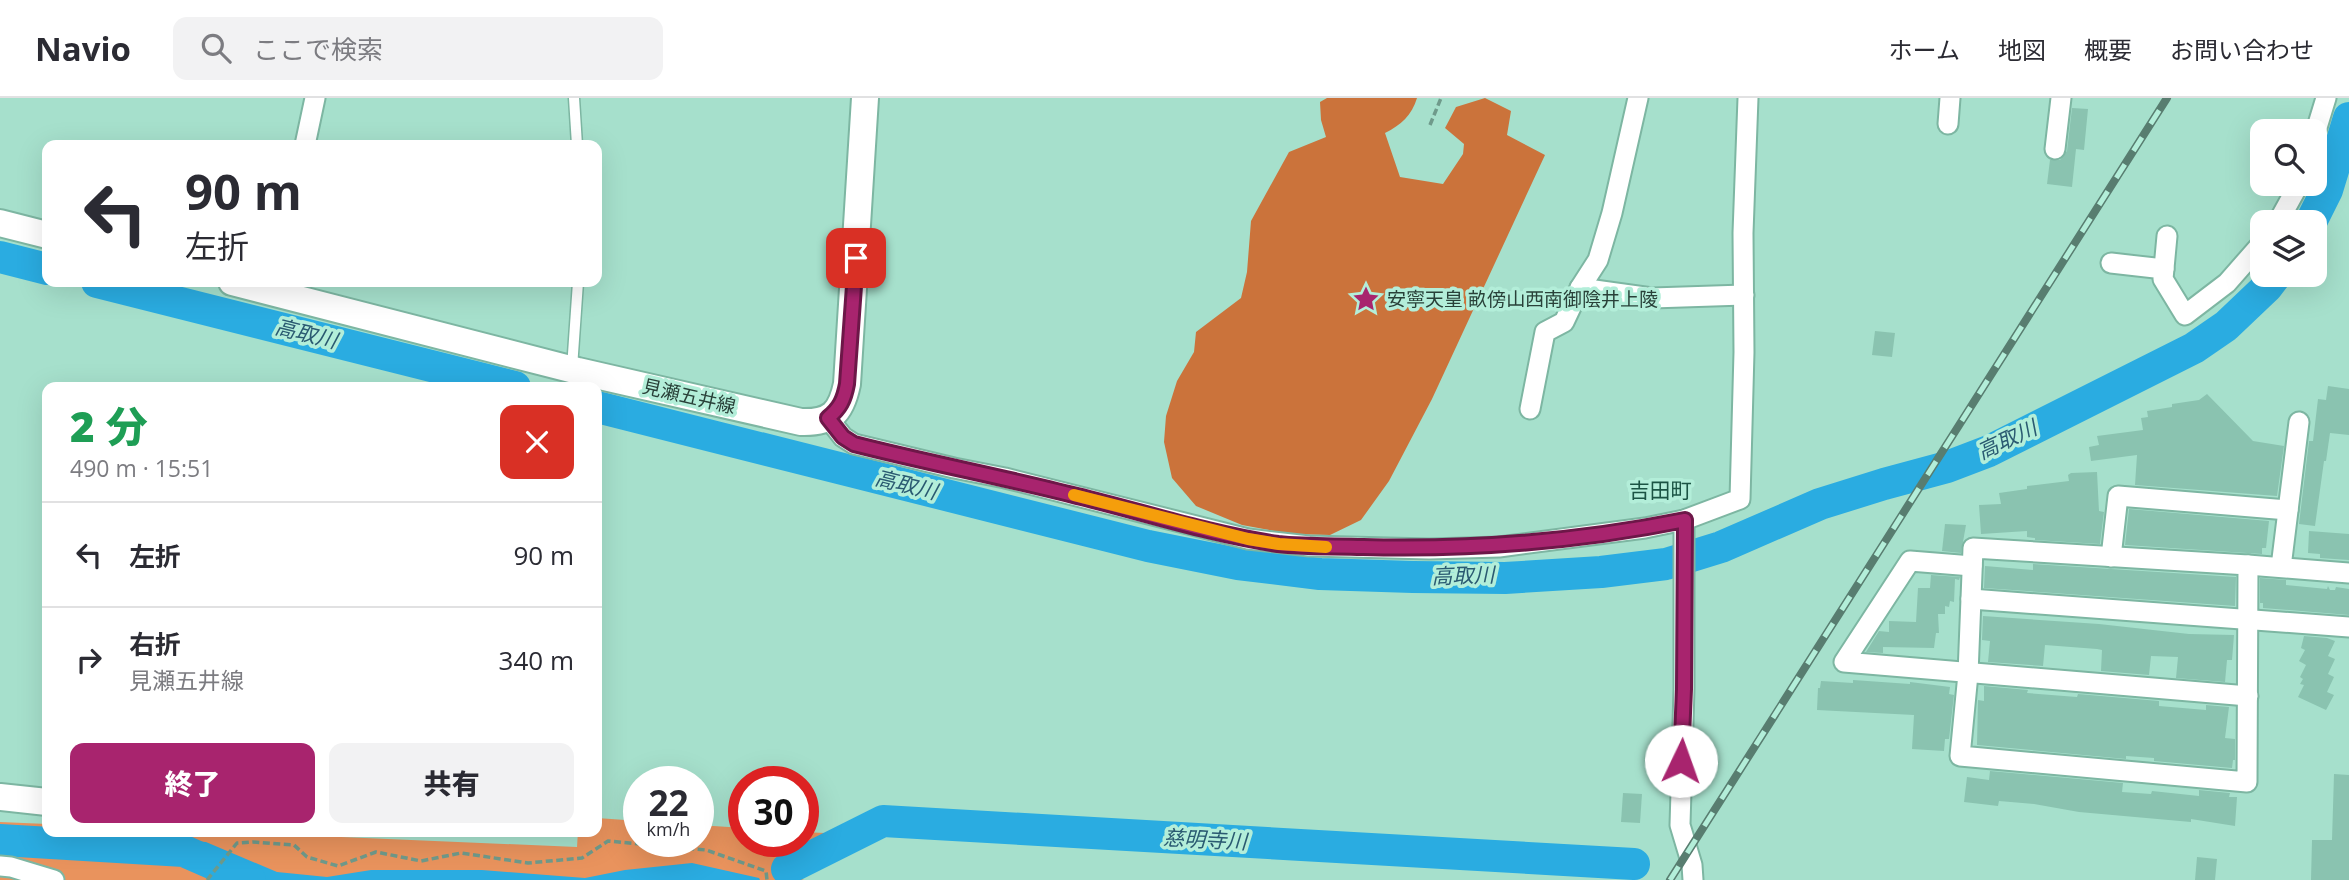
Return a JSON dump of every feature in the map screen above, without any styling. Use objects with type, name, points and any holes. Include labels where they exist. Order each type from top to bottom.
[{"type":"main road","points":[[828,418],[839,410],[847,384],[865,98]]},
{"type":"main road","points":[[0,223],[42,234]]},
{"type":"main road","name":"見瀬五井線","points":[[267,287],[600,382]]},
{"type":"main road","name":"見瀬五井線","points":[[602,382],[801,422],[816,422],[828,418]]},
{"type":"main road","points":[[0,797],[42,801]]},
{"type":"street","points":[[306,140],[315,98]]},
{"type":"street","points":[[1530,409],[1545,332],[1564,321],[1598,260],[1612,213],[1638,98]]},
{"type":"street","points":[[828,418],[843,437],[854,444],[1005,478],[1248,539],[1279,544],[1429,549],[1499,547],[1685,525],[1740,499],[1745,342],[1743,233],[1748,98]]},
{"type":"street","points":[[1948,124],[1950,98]]},
{"type":"street","points":[[2055,149],[2062,98]]},
{"type":"street","points":[[2320,119],[2326,98]]},
{"type":"street","points":[[2168,236],[2163,279],[2185,315],[2227,283],[2250,257]]},
{"type":"street","points":[[2111,263],[2164,269]]},
{"type":"street","points":[[1580,288],[1652,298],[1744,295]]},
{"type":"street","points":[[2281,567],[2300,422]]},
{"type":"street","points":[[2112,557],[2118,496],[2288,510]]},
{"type":"street","points":[[1685,525],[1680,825],[1692,865],[1693,880]]},
{"type":"street","points":[[2248,565],[2247,782],[1960,756],[1968,674],[1973,548],[2281,567],[2349,573]]},
{"type":"street","points":[[1972,566],[1910,561],[1844,662],[2248,696]]},
{"type":"street","points":[[1971,599],[2349,627]]},
{"type":"street","points":[[0,866],[54,880]]},
{"type":"lane","points":[[574,98],[577,140]]},
{"type":"lane","points":[[575,377],[578,287]]},
{"type":"path","points":[[1430,125],[1441,98]]},
{"type":"path","points":[[209,879],[237,843],[293,845],[307,858],[338,866],[376,852],[421,861],[461,853],[528,863],[582,858],[608,841],[706,850],[766,871],[767,880]]},
{"type":"shaded area","points":[[1327,98],[1417,98],[1405,119],[1385,133],[1400,177],[1443,184],[1463,154],[1464,144],[1445,128],[1456,107],[1485,98],[1511,111],[1507,135],[1545,155],[1432,399],[1389,481],[1361,520],[1330,535],[1291,534],[1242,525],[1196,506],[1172,478],[1164,442],[1166,416],[1177,381],[1194,352],[1196,332],[1241,298],[1247,272],[1251,221],[1289,152],[1326,137],[1320,102]]},
{"type":"shaded area","points":[[602,818],[623,820],[623,857],[714,857],[714,826],[728,827],[728,857],[796,857],[776,866],[804,880],[0,880],[0,822],[42,824],[42,837],[342,837],[577,847],[578,837],[602,837]]},
{"type":"shaded area","points":[[819,833],[846,834],[819,846]]},
{"type":"water","points":[[177,840],[206,842],[277,872],[327,877],[371,870],[482,870],[585,878],[625,870],[692,863],[760,880],[216,880],[176,857]]},
{"type":"building","points":[[2072,108],[2088,109],[2084,150],[2076,149],[2072,187],[2047,184],[2050,160],[2060,160],[2067,151]]},
{"type":"building","points":[[1875,331],[1895,333],[1892,357],[1872,355]]},
{"type":"building","points":[[2328,386],[2349,389],[2349,435],[2330,433],[2315,526],[2299,524],[2309,441],[2313,441],[2318,399],[2326,400]]},
{"type":"building","points":[[2207,394],[2253,441],[2284,446],[2277,496],[2135,485],[2137,455],[2091,461],[2089,447],[2099,445],[2097,436],[2143,430],[2141,418],[2148,417],[2147,411],[2199,400]]},
{"type":"building","points":[[2097,472],[2099,511],[2104,512],[2100,544],[2035,540],[2027,537],[2027,531],[1981,534],[1979,505],[2001,504],[1999,493],[2027,489],[2027,486],[2069,481],[2068,475],[2071,473]]},
{"type":"building","points":[[2129,509],[2269,521],[2266,548],[2262,548],[2262,554],[2125,545]]},
{"type":"building","points":[[1945,524],[1966,525],[1961,553],[1942,551]]},
{"type":"building","points":[[2309,531],[2349,534],[2349,560],[2320,558],[2320,554],[2308,553]]},
{"type":"building","points":[[2033,564],[2236,577],[2235,606],[1984,588],[1985,566],[2033,570]]},
{"type":"building","points":[[1931,575],[1960,577],[1959,580],[1955,579],[1954,602],[1950,601],[1949,607],[1945,606],[1945,614],[1938,614],[1939,633],[1936,633],[1934,648],[1883,647],[1883,653],[1866,652],[1879,631],[1889,632],[1889,621],[1916,622],[1918,588],[1930,588]]},
{"type":"building","points":[[2260,578],[2286,580],[2286,585],[2327,589],[2328,586],[2330,590],[2335,590],[2336,587],[2349,589],[2349,615],[2263,608],[2263,603],[2260,603]]},
{"type":"building","points":[[1983,616],[2099,624],[2189,634],[2234,635],[2232,660],[2227,660],[2225,682],[2176,678],[2178,657],[2151,656],[2149,675],[2101,671],[2102,650],[2097,649],[2045,645],[2043,666],[1988,662],[1990,641],[1982,640]]},
{"type":"building","points":[[2304,636],[2335,641],[2328,656],[2335,659],[2328,674],[2334,677],[2327,692],[2334,695],[2326,710],[2298,697],[2304,685],[2300,684],[2303,679],[2300,677],[2306,665],[2299,661],[2305,650],[2301,648]]},
{"type":"building","points":[[1853,680],[1910,682],[1950,687],[1949,694],[1954,695],[1949,739],[1945,739],[1944,751],[1912,749],[1914,715],[1817,710],[1821,681],[1853,683]]},
{"type":"building","points":[[1984,686],[2028,690],[2027,693],[2159,701],[2159,706],[2206,710],[2206,705],[2229,707],[2225,738],[2235,739],[2235,760],[2232,768],[2154,761],[2154,758],[2126,756],[2126,759],[1977,745],[1978,700],[1984,701]]},
{"type":"building","points":[[1990,771],[2123,783],[2122,792],[2151,794],[2152,791],[2199,796],[2199,790],[2230,793],[2229,797],[2237,797],[2235,826],[2191,819],[2191,822],[2079,812],[2034,804],[1999,801],[1998,806],[1964,802],[1967,777],[1989,780]]},
{"type":"building","points":[[2334,774],[2349,775],[2349,880],[2311,880],[2312,840],[2332,840]]},
{"type":"building","points":[[1623,793],[1642,794],[1640,823],[1621,822]]},
{"type":"building","points":[[2197,857],[2217,859],[2215,880],[2195,880]]},
{"type":"waterway","name":"高取川","points":[[2317,210],[2327,190],[2349,118]]},
{"type":"waterway","name":"高取川","points":[[0,257],[42,268]]},
{"type":"waterway","name":"高取川","points":[[117,287],[495,382]]},
{"type":"waterway","name":"高取川","points":[[602,408],[1148,546],[1238,564],[1320,574],[1413,577],[1505,578],[1601,572],[1666,564],[1721,547],[1820,504],[1947,467],[1989,451],[2194,348],[2226,326],[2267,287]]},
{"type":"waterway","name":"慈明寺川","points":[[787,869],[883,821],[1634,864]]},
{"type":"waterway","name":"慈明寺川","points":[[0,840],[184,851],[250,880]]},
{"type":"railway","points":[[1670,880],[2167,98]]},
{"type":"slow traffic","points":[[1074,495],[1248,539],[1326,547]]},
{"type":"place","name":"安寧天皇 畝傍山西南御陰井上陵","points":[[1366,299]]},
{"type":"district","name":"吉田町","points":[[1660,491]]},
{"type":"route","points":[[856,258],[847,384],[839,410],[828,418],[843,437],[854,444],[1005,478],[1248,539],[1308,547],[1499,547],[1608,534],[1685,520],[1681,761]]}]
